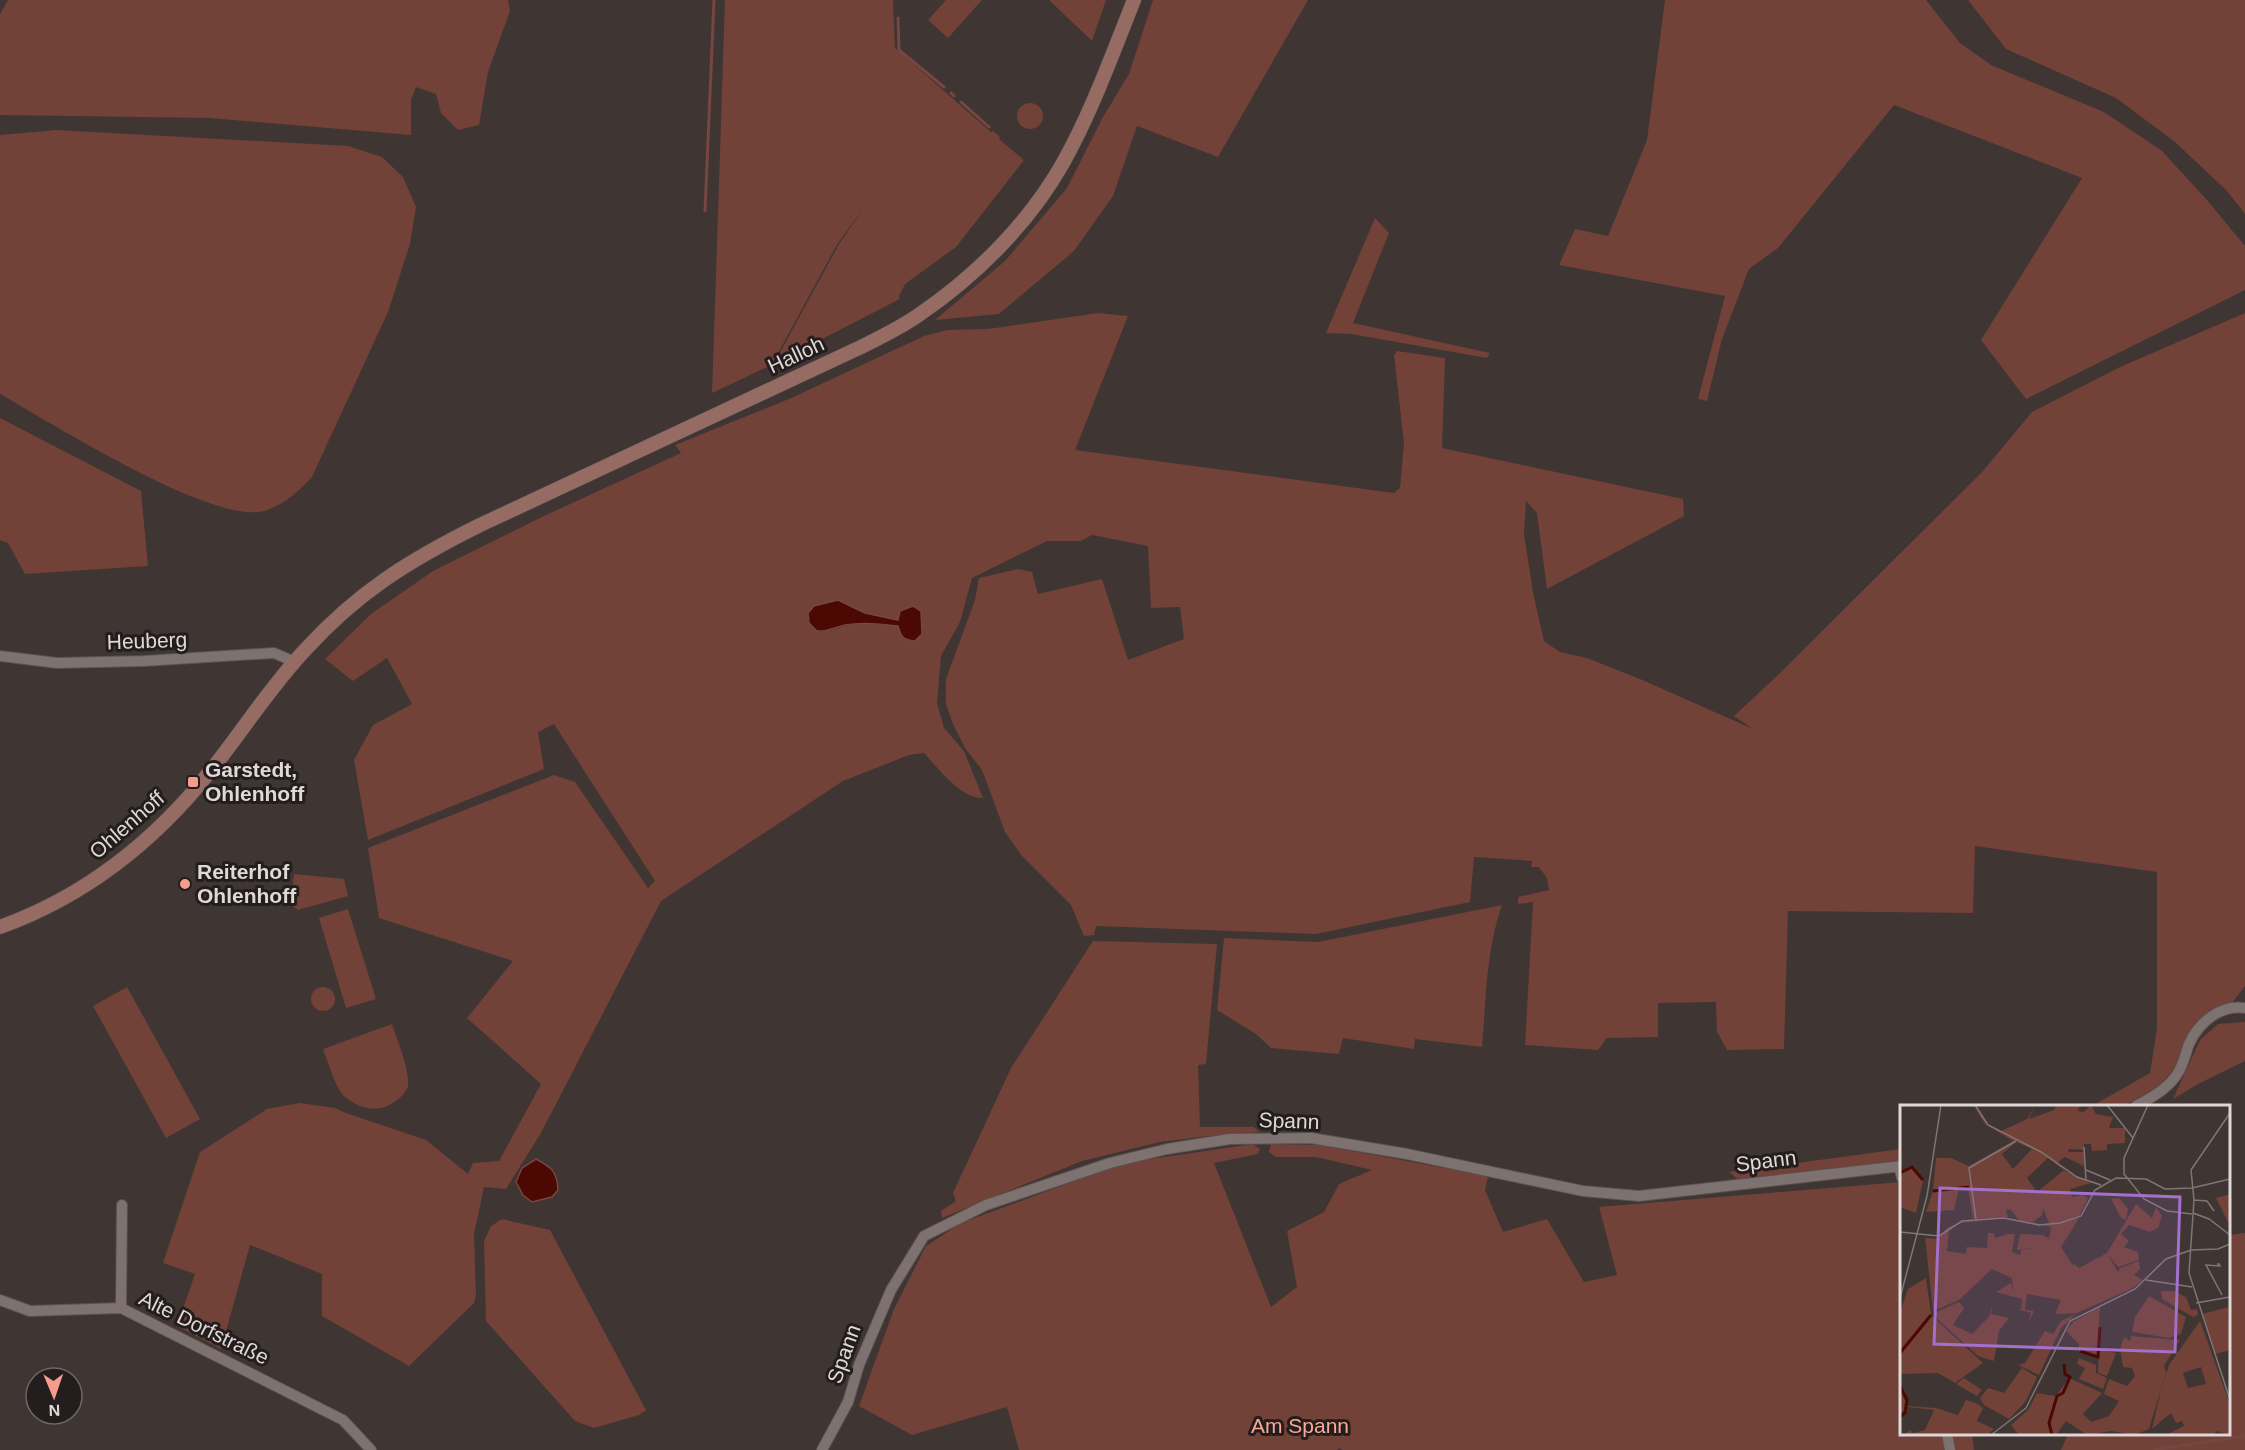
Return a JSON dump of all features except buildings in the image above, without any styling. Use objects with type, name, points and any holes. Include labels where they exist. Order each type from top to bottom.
[{"type":"main road","name":"Halloh","points":[[346,608],[393,573],[439,546],[861,347],[918,315],[944,296],[991,257],[1041,197],[1062,164],[1093,102],[1134,0]]},
{"type":"main road","name":"Ohlenhoff","points":[[0,927],[32,915],[84,887],[118,863],[162,826],[213,768],[293,664],[346,608]]},
{"type":"street","name":"Heuberg","points":[[0,656],[57,663],[144,662],[274,654],[288,659],[293,664]]},
{"type":"street","points":[[2139,1105],[2165,1088],[2179,1071],[2190,1041],[2205,1021],[2219,1011],[2235,1006],[2245,1008]]},
{"type":"street","name":"Spann","points":[[822,1450],[848,1402],[859,1365],[891,1290],[924,1236],[986,1204],[1110,1163],[1167,1149],[1230,1139],[1311,1138],[1407,1154],[1583,1191],[1639,1196],[1900,1166]]},
{"type":"street","points":[[122,1205],[122,1308]]},
{"type":"street","name":"Alte Dorfstraße","points":[[0,1300],[30,1311],[122,1308],[342,1420],[371,1450]]},
{"type":"street","points":[[1947,1435],[1950,1450]]},
{"type":"green space","points":[[8,0],[508,0],[510,11],[488,72],[479,125],[458,130],[441,113],[436,94],[416,87],[411,100],[411,135],[210,118],[0,115],[0,14]]},
{"type":"green space","points":[[725,0],[893,0],[895,48],[1024,160],[956,247],[905,284],[899,296],[900,299],[779,361],[778,356],[839,244],[864,208],[838,243],[777,355],[778,362],[712,393]]},
{"type":"green space","points":[[946,0],[982,0],[948,38],[928,20]]},
{"type":"green space","points":[[1049,0],[1106,0],[1092,41]]},
{"type":"green space","points":[[1153,0],[1308,0],[1218,157],[1137,126],[1113,196],[1074,251],[999,314],[935,320],[1005,261],[1067,188],[1103,117],[1129,74]]},
{"type":"green space","points":[[1665,0],[1926,0],[1960,43],[1991,65],[2104,112],[2161,150],[2245,246],[2245,290],[2026,399],[1981,340],[2082,178],[1894,105],[1778,248],[1749,269],[1722,339],[1707,401],[1698,399],[1725,296],[1559,265],[1575,229],[1608,236],[1647,140]]},
{"type":"green space","points":[[1968,0],[2245,0],[2245,214],[2227,191],[2175,142],[2116,98],[2006,49]]},
{"type":"green space","points":[[1030,103],[1039,107],[1043,116],[1039,125],[1030,129],[1021,125],[1017,116],[1021,107]]},
{"type":"green space","points":[[56,130],[348,146],[382,157],[403,177],[416,207],[410,244],[388,312],[312,477],[284,502],[264,511],[240,511],[208,503],[131,468],[0,394],[0,135]]},
{"type":"green space","points":[[1375,218],[1389,233],[1353,323],[1490,353],[1487,358],[1351,334],[1326,333]]},
{"type":"green space","points":[[1098,313],[1128,316],[1075,450],[1394,493],[1400,488],[1404,443],[1394,355],[1397,351],[1445,358],[1442,448],[1683,499],[1684,516],[1547,589],[1537,513],[1526,501],[1524,534],[1533,592],[1544,641],[1560,652],[1587,658],[1640,679],[1753,729],[1734,716],[1983,471],[2032,412],[2120,367],[2245,313],[2245,986],[2232,1003],[2202,1017],[2187,1036],[2175,1067],[2162,1084],[2126,1105],[2094,1105],[2150,1073],[2157,1028],[2157,872],[1975,846],[1973,913],[1788,911],[1784,1049],[1727,1050],[1717,1032],[1716,1002],[1658,1003],[1658,1037],[1607,1038],[1598,1050],[1525,1045],[1533,902],[1518,904],[1518,897],[1549,890],[1547,878],[1539,867],[1531,867],[1532,861],[1474,857],[1470,902],[1316,934],[1096,926],[1094,935],[1084,936],[1071,905],[1022,856],[1005,832],[982,770],[965,748],[946,704],[946,679],[975,600],[979,578],[1018,569],[1032,572],[1038,594],[1102,579],[1128,660],[1184,639],[1180,607],[1151,608],[1148,546],[1092,535],[1081,541],[1047,541],[972,578],[960,622],[941,656],[937,703],[944,728],[964,751],[983,798],[966,794],[958,788],[924,753],[909,755],[843,781],[661,901],[541,1133],[506,1189],[484,1187],[474,1234],[476,1295],[474,1303],[409,1366],[322,1316],[322,1274],[250,1245],[221,1349],[177,1326],[195,1274],[163,1263],[200,1152],[267,1109],[300,1103],[335,1108],[426,1140],[468,1174],[473,1163],[499,1161],[541,1084],[467,1018],[513,961],[379,918],[368,848],[554,775],[575,782],[648,888],[655,881],[554,724],[538,732],[544,769],[368,840],[354,760],[373,725],[412,704],[387,658],[353,681],[325,659],[371,614],[433,571],[544,516],[681,453],[675,445],[789,399],[924,336],[947,330],[988,329]],"holes":[[[854,608],[865,613],[899,620],[898,626],[864,624],[830,631]]]},
{"type":"green space","points":[[0,418],[141,491],[148,566],[25,574],[8,543],[0,540]]},
{"type":"green space","points":[[294,874],[344,879],[348,896],[298,910],[291,905]]},
{"type":"green space","points":[[1502,905],[1490,957],[1482,1047],[1415,1039],[1414,1049],[1343,1038],[1339,1054],[1271,1048],[1256,1034],[1217,1010],[1224,938],[1318,942]]},
{"type":"green space","points":[[348,909],[376,999],[346,1008],[319,918]]},
{"type":"green space","points":[[1093,941],[1217,944],[1206,1064],[1198,1065],[1200,1127],[1254,1127],[1259,1132],[1160,1142],[1082,1161],[942,1218],[941,1211],[956,1201],[953,1193],[1011,1068]]},
{"type":"green space","points":[[127,987],[200,1119],[166,1138],[93,1006]]},
{"type":"green space","points":[[323,987],[331,991],[335,999],[331,1007],[323,1011],[315,1007],[311,999],[315,991]]},
{"type":"green space","points":[[2245,1022],[2245,1061],[2173,1099],[2200,1040],[2218,1024]]},
{"type":"green space","points":[[392,1024],[407,1071],[407,1089],[398,1099],[383,1107],[371,1109],[359,1106],[340,1091],[323,1049]]},
{"type":"green space","name":"Am Spann","points":[[1253,1144],[1260,1149],[1258,1154],[1214,1163],[1271,1307],[1297,1287],[1287,1231],[1324,1212],[1339,1184],[1372,1170],[1316,1157],[1276,1157],[1269,1152],[1271,1144],[1320,1145],[1488,1176],[1485,1190],[1503,1232],[1547,1219],[1584,1282],[1617,1275],[1599,1207],[1900,1182],[1900,1435],[1972,1435],[1974,1450],[1342,1450],[1340,1448],[1337,1450],[1019,1450],[1007,1407],[912,1435],[859,1406],[894,1309],[926,1246],[961,1223],[1124,1163]]},
{"type":"green space","points":[[1900,1149],[1900,1162],[1739,1180],[1729,1172]]},
{"type":"green space","points":[[502,1219],[550,1230],[646,1410],[639,1415],[594,1428],[575,1421],[486,1321],[484,1241],[491,1226]]},
{"type":"green space","points":[[2245,1233],[2245,1450],[2061,1450],[2068,1435],[2230,1435],[2230,1235]]},
{"type":"shaded area","points":[[838,600],[865,613],[898,620],[900,611],[913,606],[921,611],[922,634],[915,641],[911,641],[903,637],[898,626],[872,624],[845,625],[817,631],[809,623],[808,613],[814,606]]},
{"type":"shaded area","points":[[536,1159],[552,1170],[558,1190],[552,1197],[532,1202],[523,1195],[516,1182],[522,1168]]},
{"type":"waterway","points":[[705,211],[714,0]]},
{"type":"waterway","points":[[898,18],[899,50],[944,87]]},
{"type":"waterway","points":[[951,93],[954,96]]},
{"type":"waterway","points":[[961,102],[989,127]]},
{"type":"waterway","points":[[2154,1450],[2245,1436]]},
{"type":"place","name":"Garstedt, Ohlenhoff","points":[[193,782]]},
{"type":"place","name":"Reiterhof Ohlenhoff","points":[[185,884]]}]
